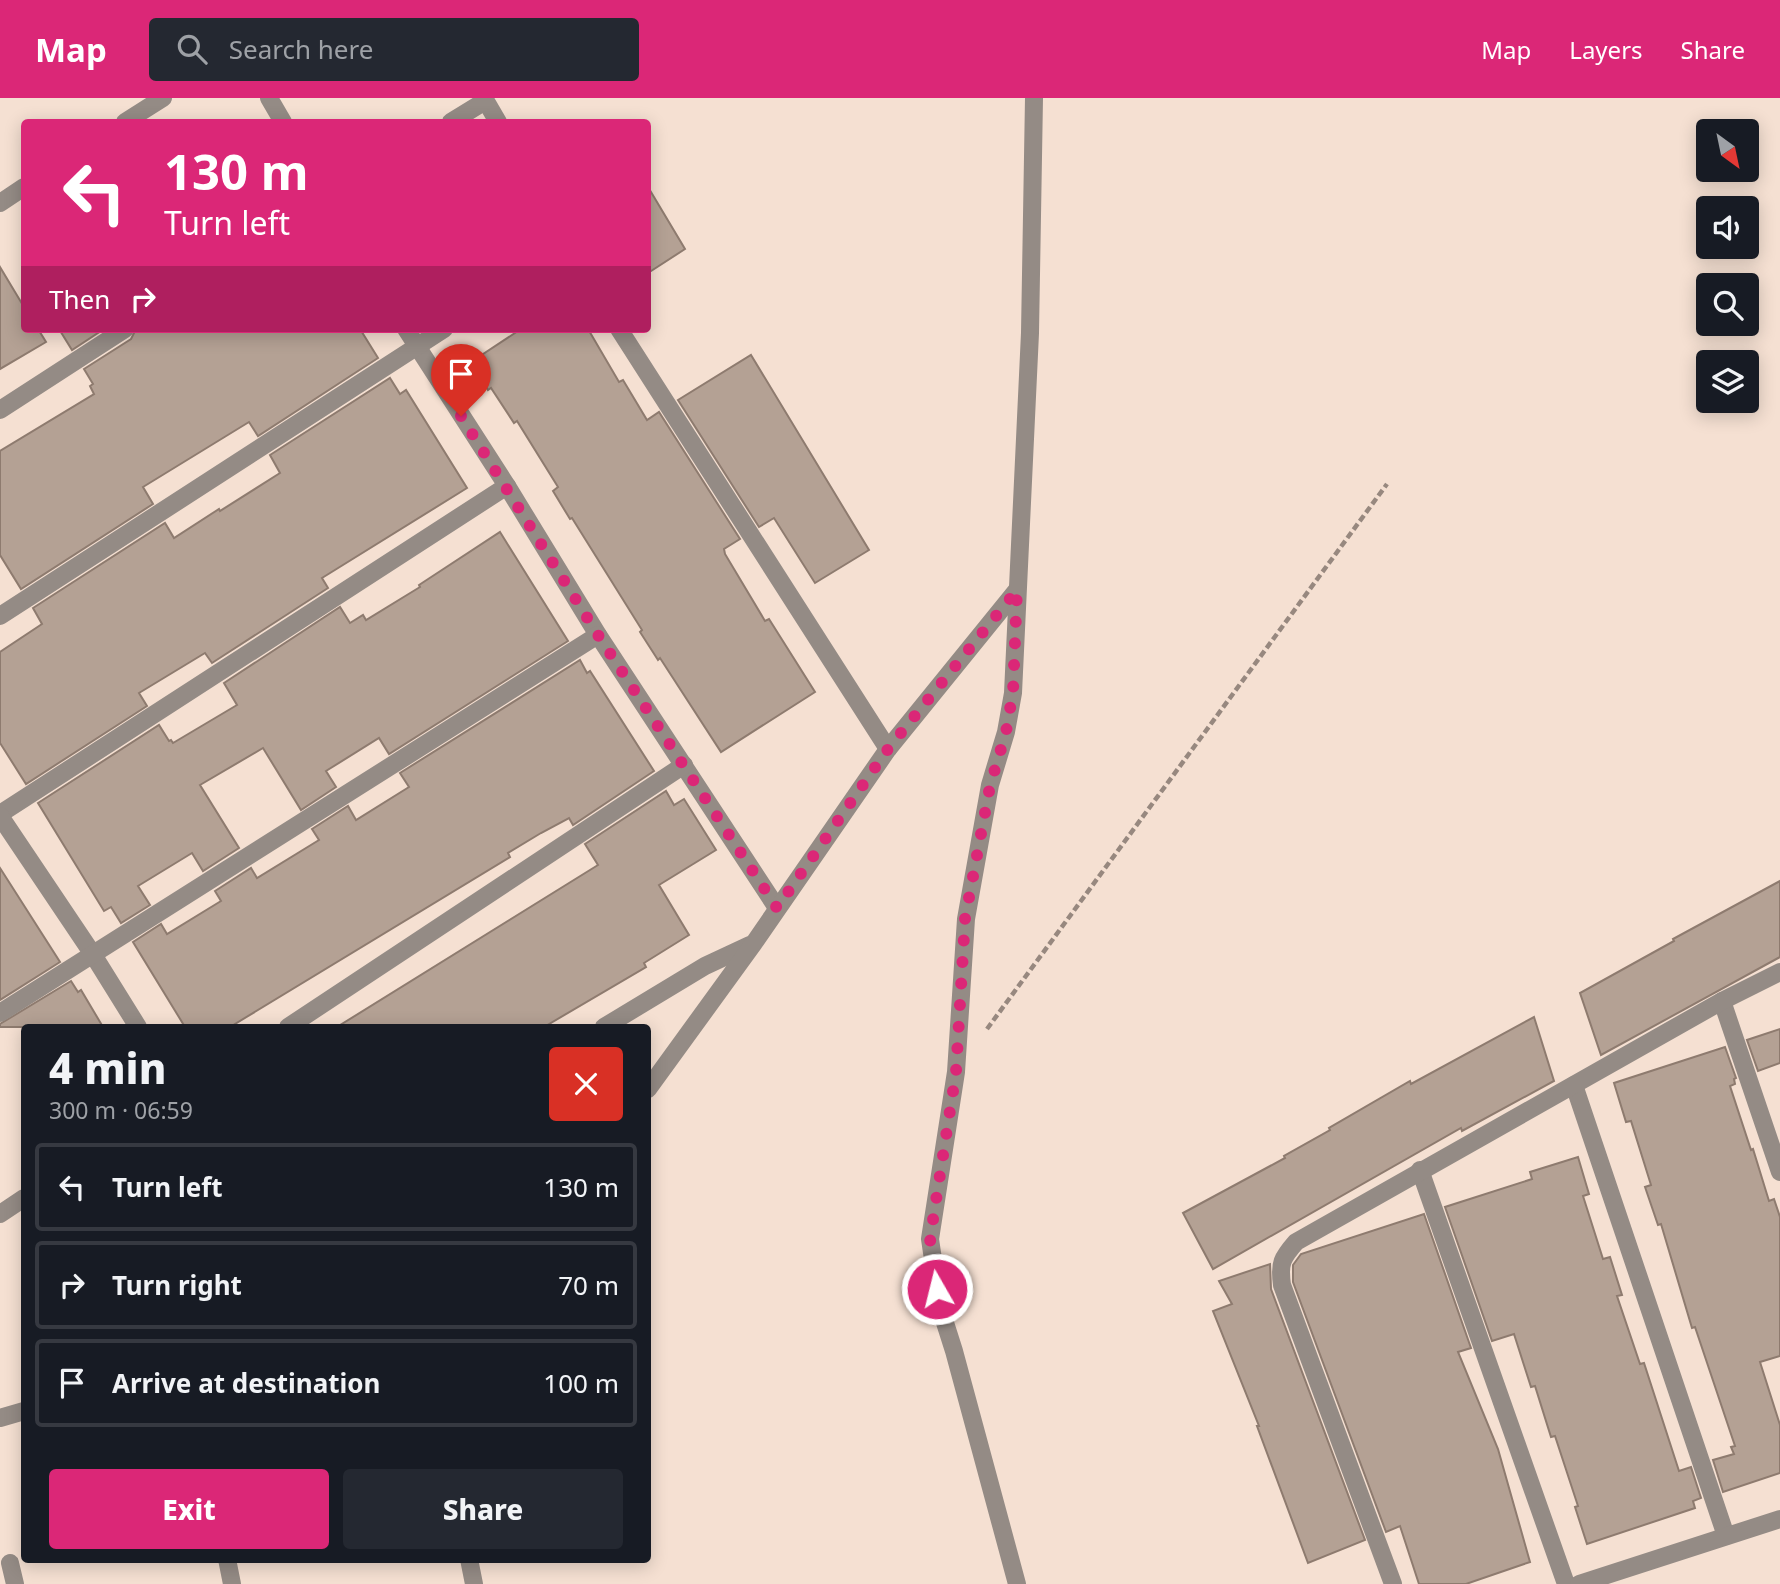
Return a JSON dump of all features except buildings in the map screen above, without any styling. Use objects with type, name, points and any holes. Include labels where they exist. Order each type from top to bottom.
[{"type":"street","points":[[130,119],[163,98]]},
{"type":"street","points":[[269,98],[281,119]]},
{"type":"street","points":[[1017,1584],[940,1307],[930,1239],[956,1072],[965,919],[990,786],[1006,732],[1013,692],[1030,332],[1034,98]]},
{"type":"street","points":[[456,119],[484,100],[496,119]]},
{"type":"street","points":[[0,203],[21,189]]},
{"type":"street","points":[[0,410],[119,333]]},
{"type":"street","points":[[408,333],[507,486],[598,635],[777,908]]},
{"type":"street","points":[[0,617],[437,333]]},
{"type":"street","points":[[622,333],[888,749]]},
{"type":"street","points":[[136,1024],[0,815],[507,486]]},
{"type":"street","points":[[651,1085],[754,943],[888,749],[1017,590]]},
{"type":"street","points":[[0,1013],[598,635]]},
{"type":"street","points":[[293,1024],[684,765]]},
{"type":"street","points":[[609,1024],[705,966],[754,943]]},
{"type":"street","points":[[1394,1584],[1282,1285],[1280,1267],[1286,1253],[1296,1242],[1420,1170],[1722,1001],[1780,972]]},
{"type":"street","points":[[1722,1001],[1780,1172]]},
{"type":"street","points":[[1574,1085],[1726,1536]]},
{"type":"street","points":[[1420,1170],[1566,1584]]},
{"type":"street","points":[[0,1214],[21,1200]]},
{"type":"street","points":[[0,1419],[21,1412]]},
{"type":"street","points":[[1578,1584],[1780,1519]]},
{"type":"street","points":[[10,1563],[15,1584]]},
{"type":"street","points":[[228,1563],[232,1584]]},
{"type":"street","points":[[470,1563],[474,1584]]},
{"type":"path","points":[[956,1072],[1387,484]]},
{"type":"route","points":[[461,416],[598,635],[777,908],[888,749],[1017,590],[1013,692],[1006,732],[990,786],[965,919],[956,1072],[930,1239],[937,1289]]}]
